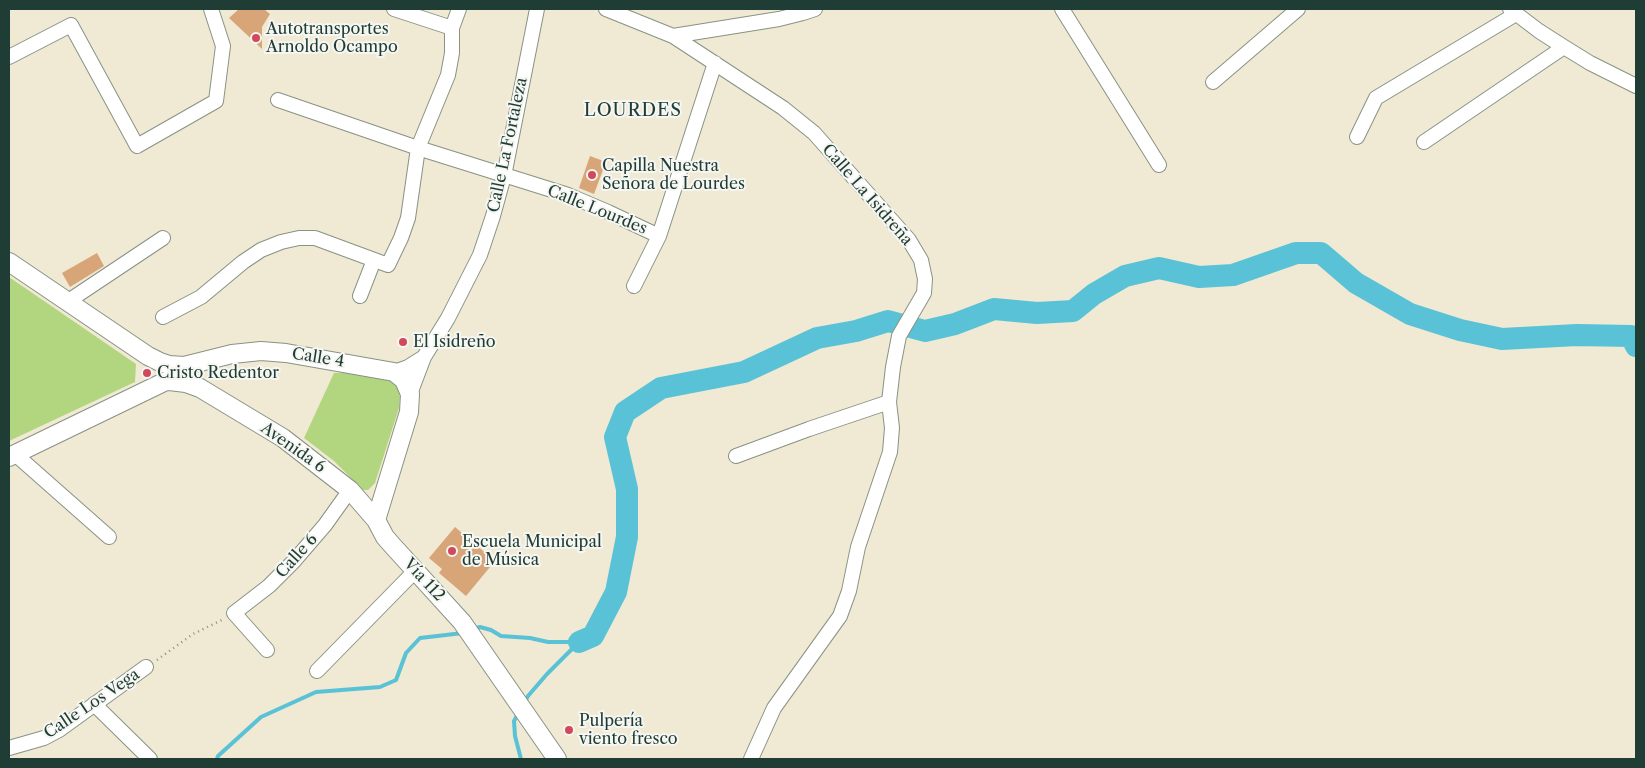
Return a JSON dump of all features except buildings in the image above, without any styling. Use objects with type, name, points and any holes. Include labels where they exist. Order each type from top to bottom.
[{"type":"main road","points":[[9,262],[160,362],[177,366],[199,363],[195,373],[200,388]]},
{"type":"main road","name":"Calle 4","points":[[199,363],[232,354],[261,351],[286,353],[403,382]]},
{"type":"main road","points":[[160,362],[166,370],[167,376],[164,382]]},
{"type":"main road","points":[[12,455],[164,382],[186,383],[200,388]]},
{"type":"main road","points":[[376,520],[409,412],[403,382]]},
{"type":"main road","name":"Avenida 6","points":[[200,388],[283,438],[350,490],[376,520]]},
{"type":"main road","points":[[350,490],[369,498],[380,492],[387,485]]},
{"type":"main road","name":"Vía 112","points":[[376,520],[385,537],[462,622],[557,759]]},
{"type":"street","points":[[9,57],[71,25],[137,146],[216,101],[223,46],[211,9]]},
{"type":"street","points":[[394,9],[452,28]]},
{"type":"street","points":[[164,317],[201,297],[243,262],[261,250],[281,242],[299,238],[315,238],[388,265],[402,238],[408,218],[418,148],[448,75],[452,53],[452,28],[459,9]]},
{"type":"street","name":"Calle La Fortaleza","points":[[403,382],[424,357],[448,318],[480,255],[504,176],[537,9]]},
{"type":"street","name":"Calle La Isidreña","points":[[606,9],[673,36],[782,108],[814,133],[908,240],[920,260],[926,279],[924,294],[899,336],[888,402],[892,428],[890,452],[858,547],[850,591],[840,616],[774,708],[751,759]]},
{"type":"street","points":[[673,36],[778,19],[803,14],[815,9]]},
{"type":"street","points":[[1062,9],[1160,165]]},
{"type":"street","points":[[1213,82],[1298,9]]},
{"type":"street","points":[[1357,137],[1376,98],[1513,11],[1539,31],[1590,63],[1636,86]]},
{"type":"street","points":[[1424,142],[1564,47]]},
{"type":"street","name":"Calle Lourdes","points":[[278,100],[418,148],[568,196],[659,236],[715,63]]},
{"type":"street","points":[[634,286],[659,236]]},
{"type":"street","points":[[67,302],[163,238]]},
{"type":"street","points":[[360,296],[374,260]]},
{"type":"street","name":"Calle La Fortaleza","points":[[403,382],[408,367],[424,357]]},
{"type":"street","points":[[736,456],[888,402]]},
{"type":"street","points":[[12,455],[109,537]]},
{"type":"street","name":"Calle 6","points":[[234,613],[269,586],[294,561],[325,525],[350,490]]},
{"type":"street","points":[[317,671],[415,571]]},
{"type":"street","points":[[234,613],[267,650]]},
{"type":"street","name":"Calle Los Vega","points":[[9,748],[44,738],[59,730],[146,667]]},
{"type":"street","points":[[94,704],[150,759]]},
{"type":"street","points":[[9,748],[14,759]]},
{"type":"path","points":[[146,667],[193,634],[234,613]]},
{"type":"green space","points":[[9,277],[136,364],[135,382],[9,441]]},
{"type":"green space","points":[[334,373],[364,373],[392,381],[398,387],[400,397],[399,408],[375,483],[368,490],[363,490],[334,461],[304,438]]},
{"type":"waterway","points":[[579,642],[593,636],[616,592],[627,537],[627,489],[615,437],[625,412],[661,388],[744,372],[817,338],[856,331],[888,321],[925,331],[955,324],[994,309],[1037,313],[1073,311],[1094,294],[1125,276],[1159,268],[1199,277],[1233,275],[1296,253],[1321,253],[1356,283],[1410,314],[1460,330],[1502,339],[1577,335],[1631,336],[1636,346]]},
{"type":"waterway","points":[[474,629],[480,627],[491,630],[501,636],[530,638],[548,642],[579,642]]},
{"type":"waterway","points":[[217,759],[261,717],[316,692],[380,687],[396,680],[406,653],[420,638],[463,633]]},
{"type":"waterway","points":[[524,703],[547,674],[579,642]]},
{"type":"waterway","points":[[518,714],[514,721],[515,736],[521,759]]},
{"type":"place","name":"Autotransportes Arnoldo Ocampo","points":[[256,38]]},
{"type":"place","name":"Capilla Nuestra Señora de Lourdes","points":[[592,175]]},
{"type":"place","name":"El Isidreño","points":[[403,342]]},
{"type":"place","name":"Cristo Redentor","points":[[147,373]]},
{"type":"place","name":"Escuela Municipal de Música","points":[[452,551]]},
{"type":"place","name":"Pulpería viento fresco","points":[[569,730]]},
{"type":"district","name":"LOURDES","points":[[633,111]]}]
